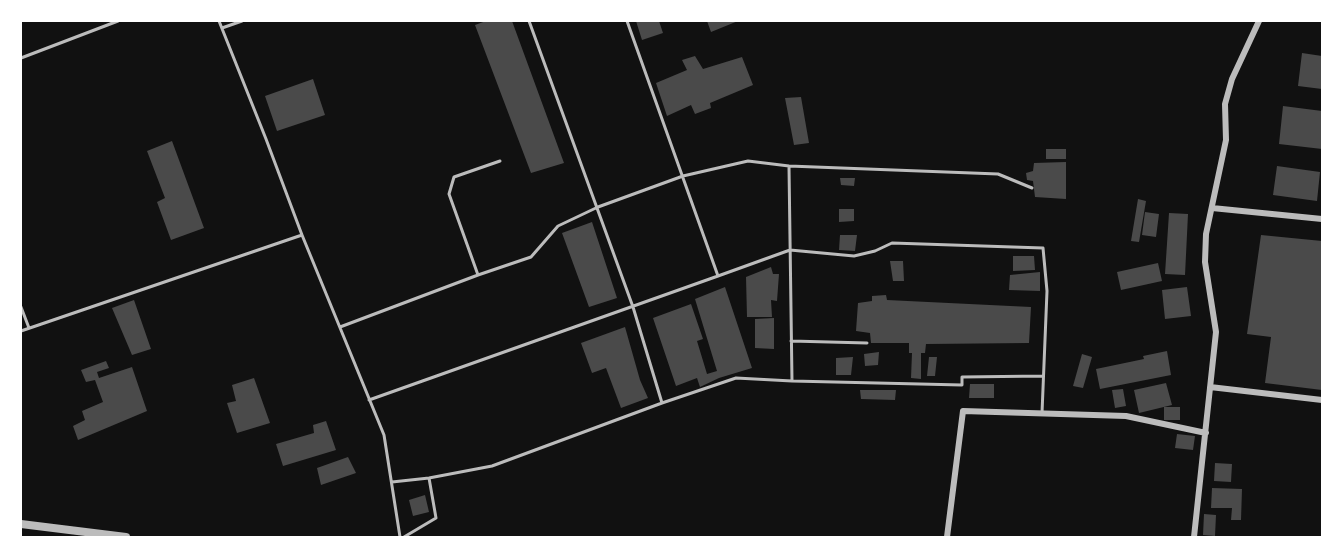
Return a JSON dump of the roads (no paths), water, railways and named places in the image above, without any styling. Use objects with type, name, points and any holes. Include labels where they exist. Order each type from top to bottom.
[{"type":"street","points":[[1194,537],[1216,332],[1205,262],[1206,234],[1226,140],[1225,104],[1232,79],[1259,21]]},
{"type":"street","points":[[1212,208],[1322,219]]},
{"type":"street","points":[[1210,387],[1322,400]]},
{"type":"street","points":[[947,537],[963,411],[1126,416],[1206,433]]},
{"type":"street","points":[[21,524],[56,533],[126,537]]},
{"type":"lane","points":[[21,58],[118,21]]},
{"type":"lane","points":[[219,21],[302,235],[384,435],[400,537]]},
{"type":"lane","points":[[222,28],[242,21]]},
{"type":"lane","points":[[529,21],[633,307],[662,403]]},
{"type":"lane","points":[[627,21],[718,276]]},
{"type":"lane","points":[[478,275],[449,194],[454,177],[500,161]]},
{"type":"lane","points":[[340,327],[531,256],[558,226],[598,207],[683,176],[748,161],[789,166],[998,174],[1032,188]]},
{"type":"lane","points":[[789,166],[792,381]]},
{"type":"lane","points":[[21,332],[302,235]]},
{"type":"lane","points":[[369,400],[790,250],[854,256],[875,251],[892,243],[1043,248],[1047,291],[1042,413]]},
{"type":"lane","points":[[21,307],[29,328]]},
{"type":"lane","points":[[792,341],[867,343]]},
{"type":"lane","points":[[392,482],[429,478],[492,466],[736,378],[962,385],[962,377],[1043,376]]},
{"type":"lane","points":[[404,537],[436,518],[429,478]]}]
